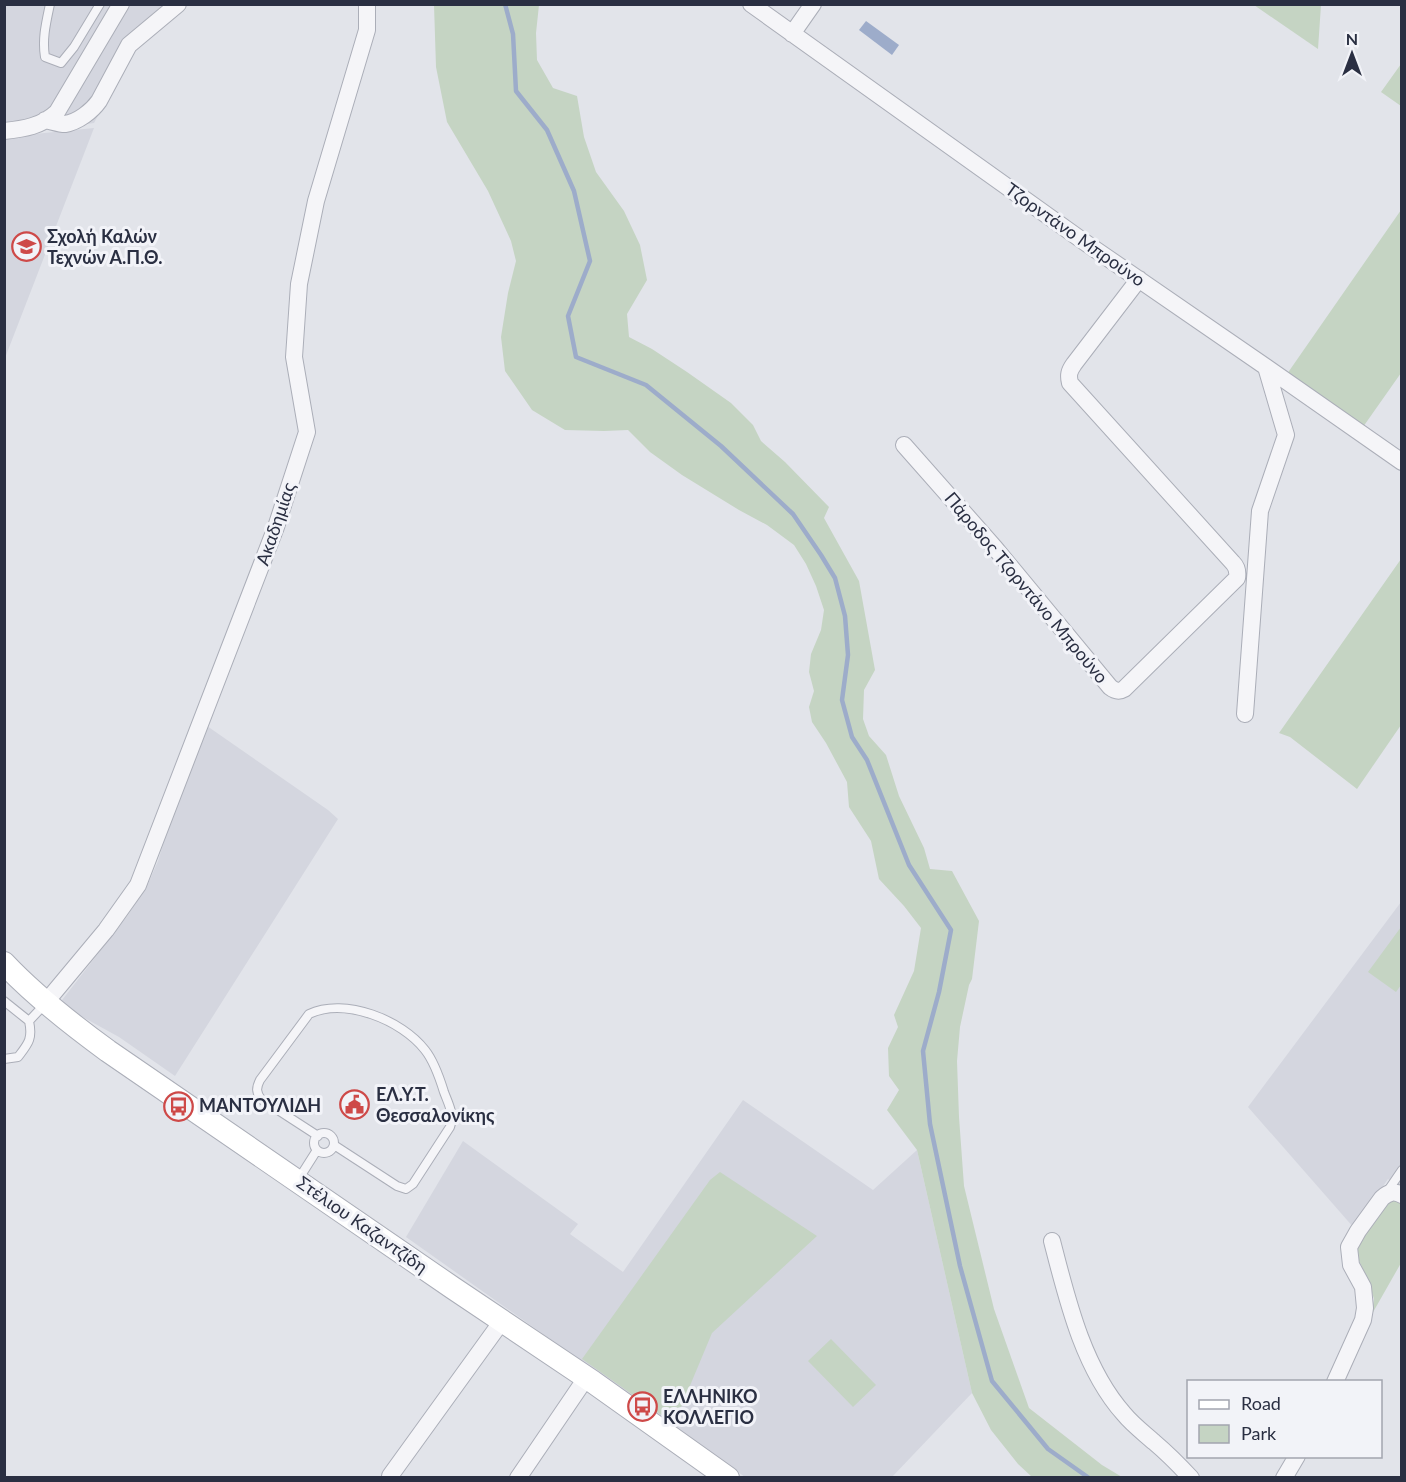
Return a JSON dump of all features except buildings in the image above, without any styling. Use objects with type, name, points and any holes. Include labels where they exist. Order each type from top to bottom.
[{"type":"main road","name":"Στέλιου Καζαντζίδη","points":[[4,963],[46,1002],[108,1051],[586,1378],[726,1477]]},
{"type":"street","points":[[4,131],[23,129],[57,112],[121,4]]},
{"type":"street","points":[[45,120],[65,124],[86,115],[93,109],[129,45],[177,4]]},
{"type":"street","name":"Ακαδημίας","points":[[46,1002],[106,930],[138,885],[276,527],[307,432],[294,357],[299,284],[316,201],[367,30],[367,4]]},
{"type":"street","name":"Τζορντάνο Μπρούνο","points":[[751,4],[1008,188],[1401,462]]},
{"type":"street","points":[[792,34],[813,4]]},
{"type":"street","name":"Πάροδος Τζορντάνο Μπρούνο","points":[[904,445],[995,549],[1110,687],[1116,691],[1124,689],[1237,578],[1238,574],[1236,566],[1070,383],[1068,376],[1074,364],[1140,279]]},
{"type":"street","points":[[1245,714],[1260,511],[1286,435],[1266,367]]},
{"type":"street","points":[[1336,1380],[1363,1320],[1365,1308],[1363,1287],[1351,1265],[1349,1247],[1382,1198],[1392,1192],[1401,1195]]},
{"type":"street","points":[[1052,1241],[1065,1290],[1083,1342],[1105,1389],[1124,1415],[1191,1478]]},
{"type":"street","points":[[390,1476],[502,1321]]},
{"type":"street","points":[[518,1478],[586,1378]]},
{"type":"street","points":[[1284,1478],[1296,1458]]},
{"type":"lane","points":[[50,4],[43,44],[45,57],[61,63],[74,47],[100,4]]},
{"type":"lane","points":[[4,1001],[30,1021]]},
{"type":"lane","points":[[4,1059],[18,1057],[29,1042],[30,1021],[46,1002]]},
{"type":"lane","points":[[318,1136],[261,1099],[257,1090],[260,1080],[309,1014],[316,1011],[347,1008],[385,1019],[402,1029],[426,1051],[451,1110],[450,1127],[413,1184],[406,1190],[334,1145],[329,1135],[321,1134],[314,1143],[321,1153],[329,1152],[334,1145]]},
{"type":"lane","points":[[297,1181],[317,1150]]},
{"type":"lane","points":[[1382,1198],[1401,1170]]},
{"type":"shaded area","points":[[5,5],[185,5],[135,46],[94,123],[65,127],[5,126]]},
{"type":"shaded area","name":"Σχολή Καλών Τεχνών Α.Π.Θ.","points":[[94,128],[5,358],[5,137]]},
{"type":"shaded area","points":[[207,726],[338,819],[175,1076],[119,1037],[59,1004],[128,915],[148,884]]},
{"type":"shaded area","points":[[1401,902],[1401,1188],[1388,1179],[1354,1228],[1248,1107]]},
{"type":"shaded area","points":[[743,1100],[873,1190],[917,1150],[972,1393],[892,1477],[745,1477],[406,1237],[463,1141],[578,1224],[570,1234],[623,1272]]},
{"type":"green space","points":[[434,5],[539,5],[536,33],[537,60],[553,88],[577,96],[584,137],[596,172],[624,211],[640,245],[647,280],[627,314],[629,337],[652,349],[731,403],[753,425],[761,441],[829,507],[824,518],[859,581],[875,670],[864,690],[863,719],[869,736],[886,755],[899,796],[924,848],[930,869],[952,871],[979,921],[972,979],[960,1027],[957,1061],[959,1117],[964,1186],[994,1309],[1029,1408],[1102,1465],[1122,1477],[1032,1477],[1018,1464],[991,1430],[972,1393],[917,1150],[887,1110],[899,1090],[889,1076],[888,1048],[898,1027],[894,1015],[914,971],[921,928],[879,879],[871,841],[849,807],[847,782],[812,722],[809,707],[814,691],[809,672],[811,654],[821,630],[824,610],[816,586],[794,545],[767,525],[682,475],[650,452],[628,430],[565,430],[532,410],[505,371],[501,337],[516,261],[511,241],[488,191],[447,122],[436,67]]},
{"type":"green space","points":[[1254,5],[1321,5],[1318,49]]},
{"type":"green space","points":[[1401,64],[1402,106],[1381,92]]},
{"type":"green space","points":[[1401,210],[1401,373],[1363,427],[1287,374]]},
{"type":"green space","points":[[1401,559],[1401,725],[1357,789],[1290,737],[1279,733]]},
{"type":"green space","points":[[1401,927],[1401,985],[1396,992],[1368,972]]},
{"type":"green space","points":[[720,1172],[817,1236],[712,1333],[674,1424],[582,1359],[710,1180]]},
{"type":"green space","points":[[1401,1200],[1401,1263],[1372,1314],[1374,1299],[1355,1246],[1387,1201]]},
{"type":"green space","points":[[831,1339],[876,1385],[853,1407],[808,1361]]},
{"type":"water","points":[[866,21],[899,45],[892,55],[859,30]]},
{"type":"waterway","points":[[505,4],[513,34],[516,91],[547,130],[574,191],[590,261],[568,316],[576,357],[646,385],[721,446],[793,514],[835,578],[845,616],[848,655],[842,700],[852,737],[867,760],[909,865],[951,930],[939,992],[923,1051],[930,1124],[960,1266],[992,1381],[1048,1449],[1089,1478]]},
{"type":"place","name":"Σχολή Καλών Τεχνών Α.Π.Θ.","points":[[26,247]]},
{"type":"place","name":"ΕΛ.Υ.Τ. Θεσσαλονίκης","points":[[355,1105]]},
{"type":"place","name":"ΜΑΝΤΟΥΛΙΔΗ","points":[[178,1106]]},
{"type":"place","name":"ΕΛΛΗΝΙΚΟ ΚΟΛΛΕΓΙΟ","points":[[642,1407]]}]
